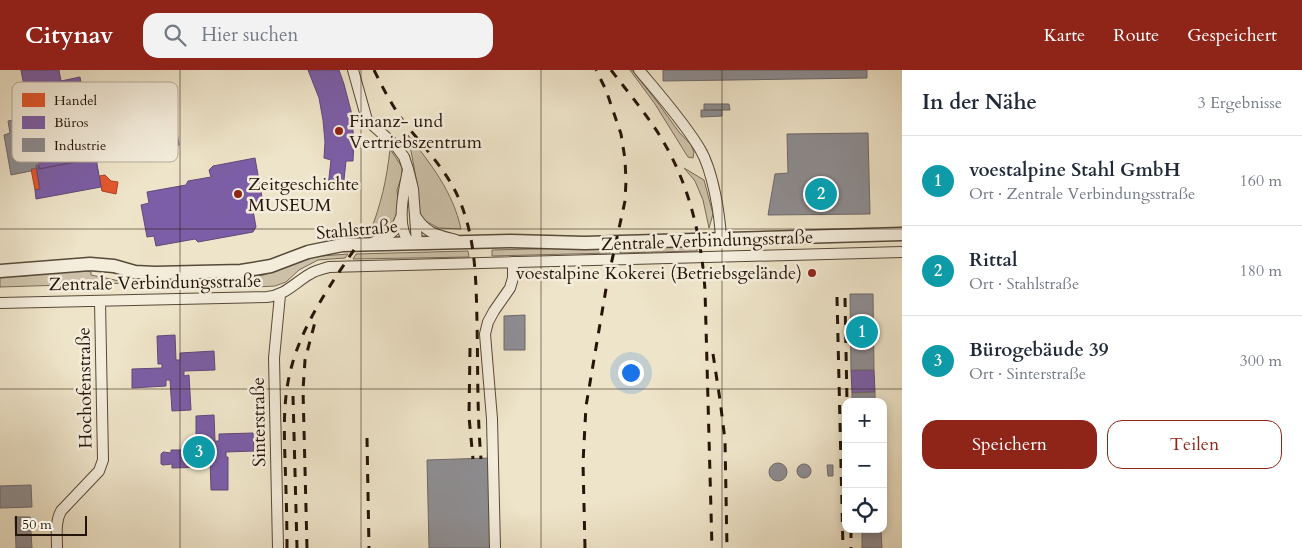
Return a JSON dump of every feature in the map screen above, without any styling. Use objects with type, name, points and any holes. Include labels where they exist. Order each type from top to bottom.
[{"type":"street","points":[[353,70],[366,120],[396,146],[404,157],[414,189],[416,216],[414,243]]},
{"type":"street","points":[[639,70],[700,150],[714,192],[721,239]]},
{"type":"street","points":[[408,170],[402,214],[404,236],[414,243]]},
{"type":"street","points":[[369,244],[393,232],[397,228],[402,214]]},
{"type":"street","points":[[416,216],[422,226],[429,232],[464,242]]},
{"type":"street","name":"Stahlstraße","points":[[0,271],[67,264],[90,264],[114,266],[149,273],[241,272],[270,266],[329,246],[369,244],[536,241],[585,243],[902,234]]},
{"type":"street","name":"Zentrale Verbindungsstraße","points":[[0,303],[267,297],[280,295],[310,274],[329,267],[902,252]]},
{"type":"street","points":[[495,548],[492,419],[485,334],[488,322],[510,288],[513,278],[513,262]]},
{"type":"street","name":"Sinterstraße","points":[[278,548],[274,358],[280,295]]},
{"type":"street","name":"Hochofenstraße","points":[[57,548],[56,525],[61,510],[98,471],[103,460],[100,301]]},
{"type":"shaded area","points":[[630,70],[632,70],[691,145],[694,152],[693,158],[688,157],[655,104]]},
{"type":"shaded area","points":[[408,135],[433,168],[447,191],[461,229],[439,228],[427,222],[425,223],[420,214],[417,183]]},
{"type":"shaded area","points":[[390,149],[402,167],[402,175],[397,190],[398,202],[395,223],[391,222],[384,230],[370,232],[383,191]]},
{"type":"shaded area","points":[[684,168],[704,180],[713,214],[709,228],[703,200],[695,181]]},
{"type":"shaded area","points":[[697,245],[697,251],[620,253],[620,246]]},
{"type":"shaded area","points":[[610,247],[610,253],[492,256],[492,250]]},
{"type":"shaded area","points":[[468,251],[469,257],[353,259],[356,254]]},
{"type":"shaded area","points":[[348,254],[345,258],[318,260],[299,270],[286,282],[275,286],[256,287],[256,280],[182,283],[182,279],[264,275],[302,260],[321,256]]},
{"type":"shaded area","points":[[84,270],[91,272],[91,275],[129,283],[0,287],[0,277]]},
{"type":"building: Handel","points":[[36,168],[40,189],[35,190],[31,169]]},
{"type":"building: Handel","points":[[105,175],[111,181],[118,182],[116,194],[102,191],[99,176]]},
{"type":"building: Büros","points":[[21,70],[59,70],[61,81],[80,77],[81,82],[23,82]]},
{"type":"building: Büros","name":"Finanz- und Vertriebszentrum","points":[[308,70],[339,70],[344,84],[351,111],[354,141],[353,161],[346,161],[343,189],[328,187],[331,160],[324,158],[325,142],[319,98]]},
{"type":"building: Büros","points":[[255,158],[263,203],[252,205],[256,227],[253,232],[198,242],[195,239],[156,246],[154,236],[147,237],[141,205],[149,203],[147,192],[186,185],[188,181],[211,177],[209,170],[213,166]]},
{"type":"building: Büros","points":[[38,162],[74,162],[39,169]]},
{"type":"building: Büros","points":[[75,162],[97,162],[101,187],[36,199],[35,190],[40,189],[36,165],[39,165],[39,169]]},
{"type":"building: Büros","points":[[175,335],[176,360],[180,360],[180,353],[214,351],[215,370],[184,371],[184,376],[189,375],[191,410],[172,411],[170,380],[166,380],[166,386],[132,388],[132,369],[162,368],[162,364],[158,364],[157,336]]},
{"type":"building: Büros","points":[[851,370],[874,370],[875,392],[852,393]]},
{"type":"building: Büros","points":[[214,415],[215,441],[219,441],[219,434],[253,433],[254,451],[226,452],[226,457],[228,457],[228,490],[211,490],[210,460],[205,460],[205,467],[172,468],[172,464],[161,464],[161,454],[163,452],[171,453],[171,450],[199,450],[199,445],[196,445],[196,416]]},
{"type":"building: Industrie","points":[[663,70],[867,70],[867,78],[663,81]]},
{"type":"building: Industrie","points":[[704,104],[729,104],[730,110],[704,110]]},
{"type":"building: Industrie","points":[[701,110],[722,110],[722,116],[701,117]]},
{"type":"building: Industrie","points":[[12,120],[12,162],[38,162],[39,165],[36,165],[36,168],[31,169],[31,171],[11,175],[4,135],[10,133],[8,121]]},
{"type":"building: Industrie","points":[[868,133],[870,214],[768,215],[775,174],[788,173],[787,134]]},
{"type":"building: Industrie","points":[[850,294],[873,294],[874,370],[851,370]]},
{"type":"building: Industrie","points":[[525,315],[525,350],[504,350],[504,316]]},
{"type":"building: Industrie","points":[[875,392],[875,398],[852,398],[852,393]]},
{"type":"building: Industrie","points":[[489,458],[491,548],[429,548],[427,460]]},
{"type":"building: Industrie","points":[[778,463],[784,466],[787,472],[784,478],[778,481],[772,478],[769,472],[772,466]]},
{"type":"building: Industrie","points":[[801,464],[807,464],[811,471],[807,478],[801,478],[797,474],[797,468]]},
{"type":"building: Industrie","points":[[827,465],[833,465],[833,476],[828,476]]},
{"type":"building: Industrie","points":[[31,485],[32,507],[0,508],[0,486]]},
{"type":"building: Industrie","points":[[15,517],[30,517],[32,548],[16,548]]},
{"type":"building: Industrie","points":[[862,533],[881,533],[882,548],[862,548]]},
{"type":"railway","points":[[374,70],[400,116],[448,178],[465,214],[472,244],[475,275],[481,459]]},
{"type":"railway","points":[[585,548],[583,463],[586,406],[607,283],[625,201],[626,181],[621,134],[606,90],[596,70]]},
{"type":"railway","points":[[611,70],[663,140],[682,181],[700,245],[705,290],[712,548]]},
{"type":"railway","points":[[287,548],[284,424],[289,377],[297,349],[312,317],[329,287],[358,244]]},
{"type":"railway","points":[[837,297],[843,548]]},
{"type":"railway","points":[[845,298],[847,398]]},
{"type":"railway","points":[[307,548],[303,390],[305,360],[315,322]]},
{"type":"railway","points":[[470,348],[469,417],[473,459]]},
{"type":"railway","points":[[713,354],[725,440],[727,548]]},
{"type":"railway","points":[[293,396],[297,548]]},
{"type":"railway","points":[[367,438],[369,548]]},
{"type":"railway","points":[[851,533],[851,548]]},
{"type":"place","name":"Finanz- und Vertriebszentrum","points":[[339,131]]},
{"type":"place","name":"Zeitgeschichte MUSEUM","points":[[238,194]]},
{"type":"place","name":"Rittal","points":[[821,194]]},
{"type":"place","name":"voestalpine Kokerei (Betriebsgelände)","points":[[812,273]]},
{"type":"place","name":"voestalpine Stahl GmbH","points":[[862,332]]},
{"type":"place","name":"Bürogebäude 39","points":[[199,452]]}]
